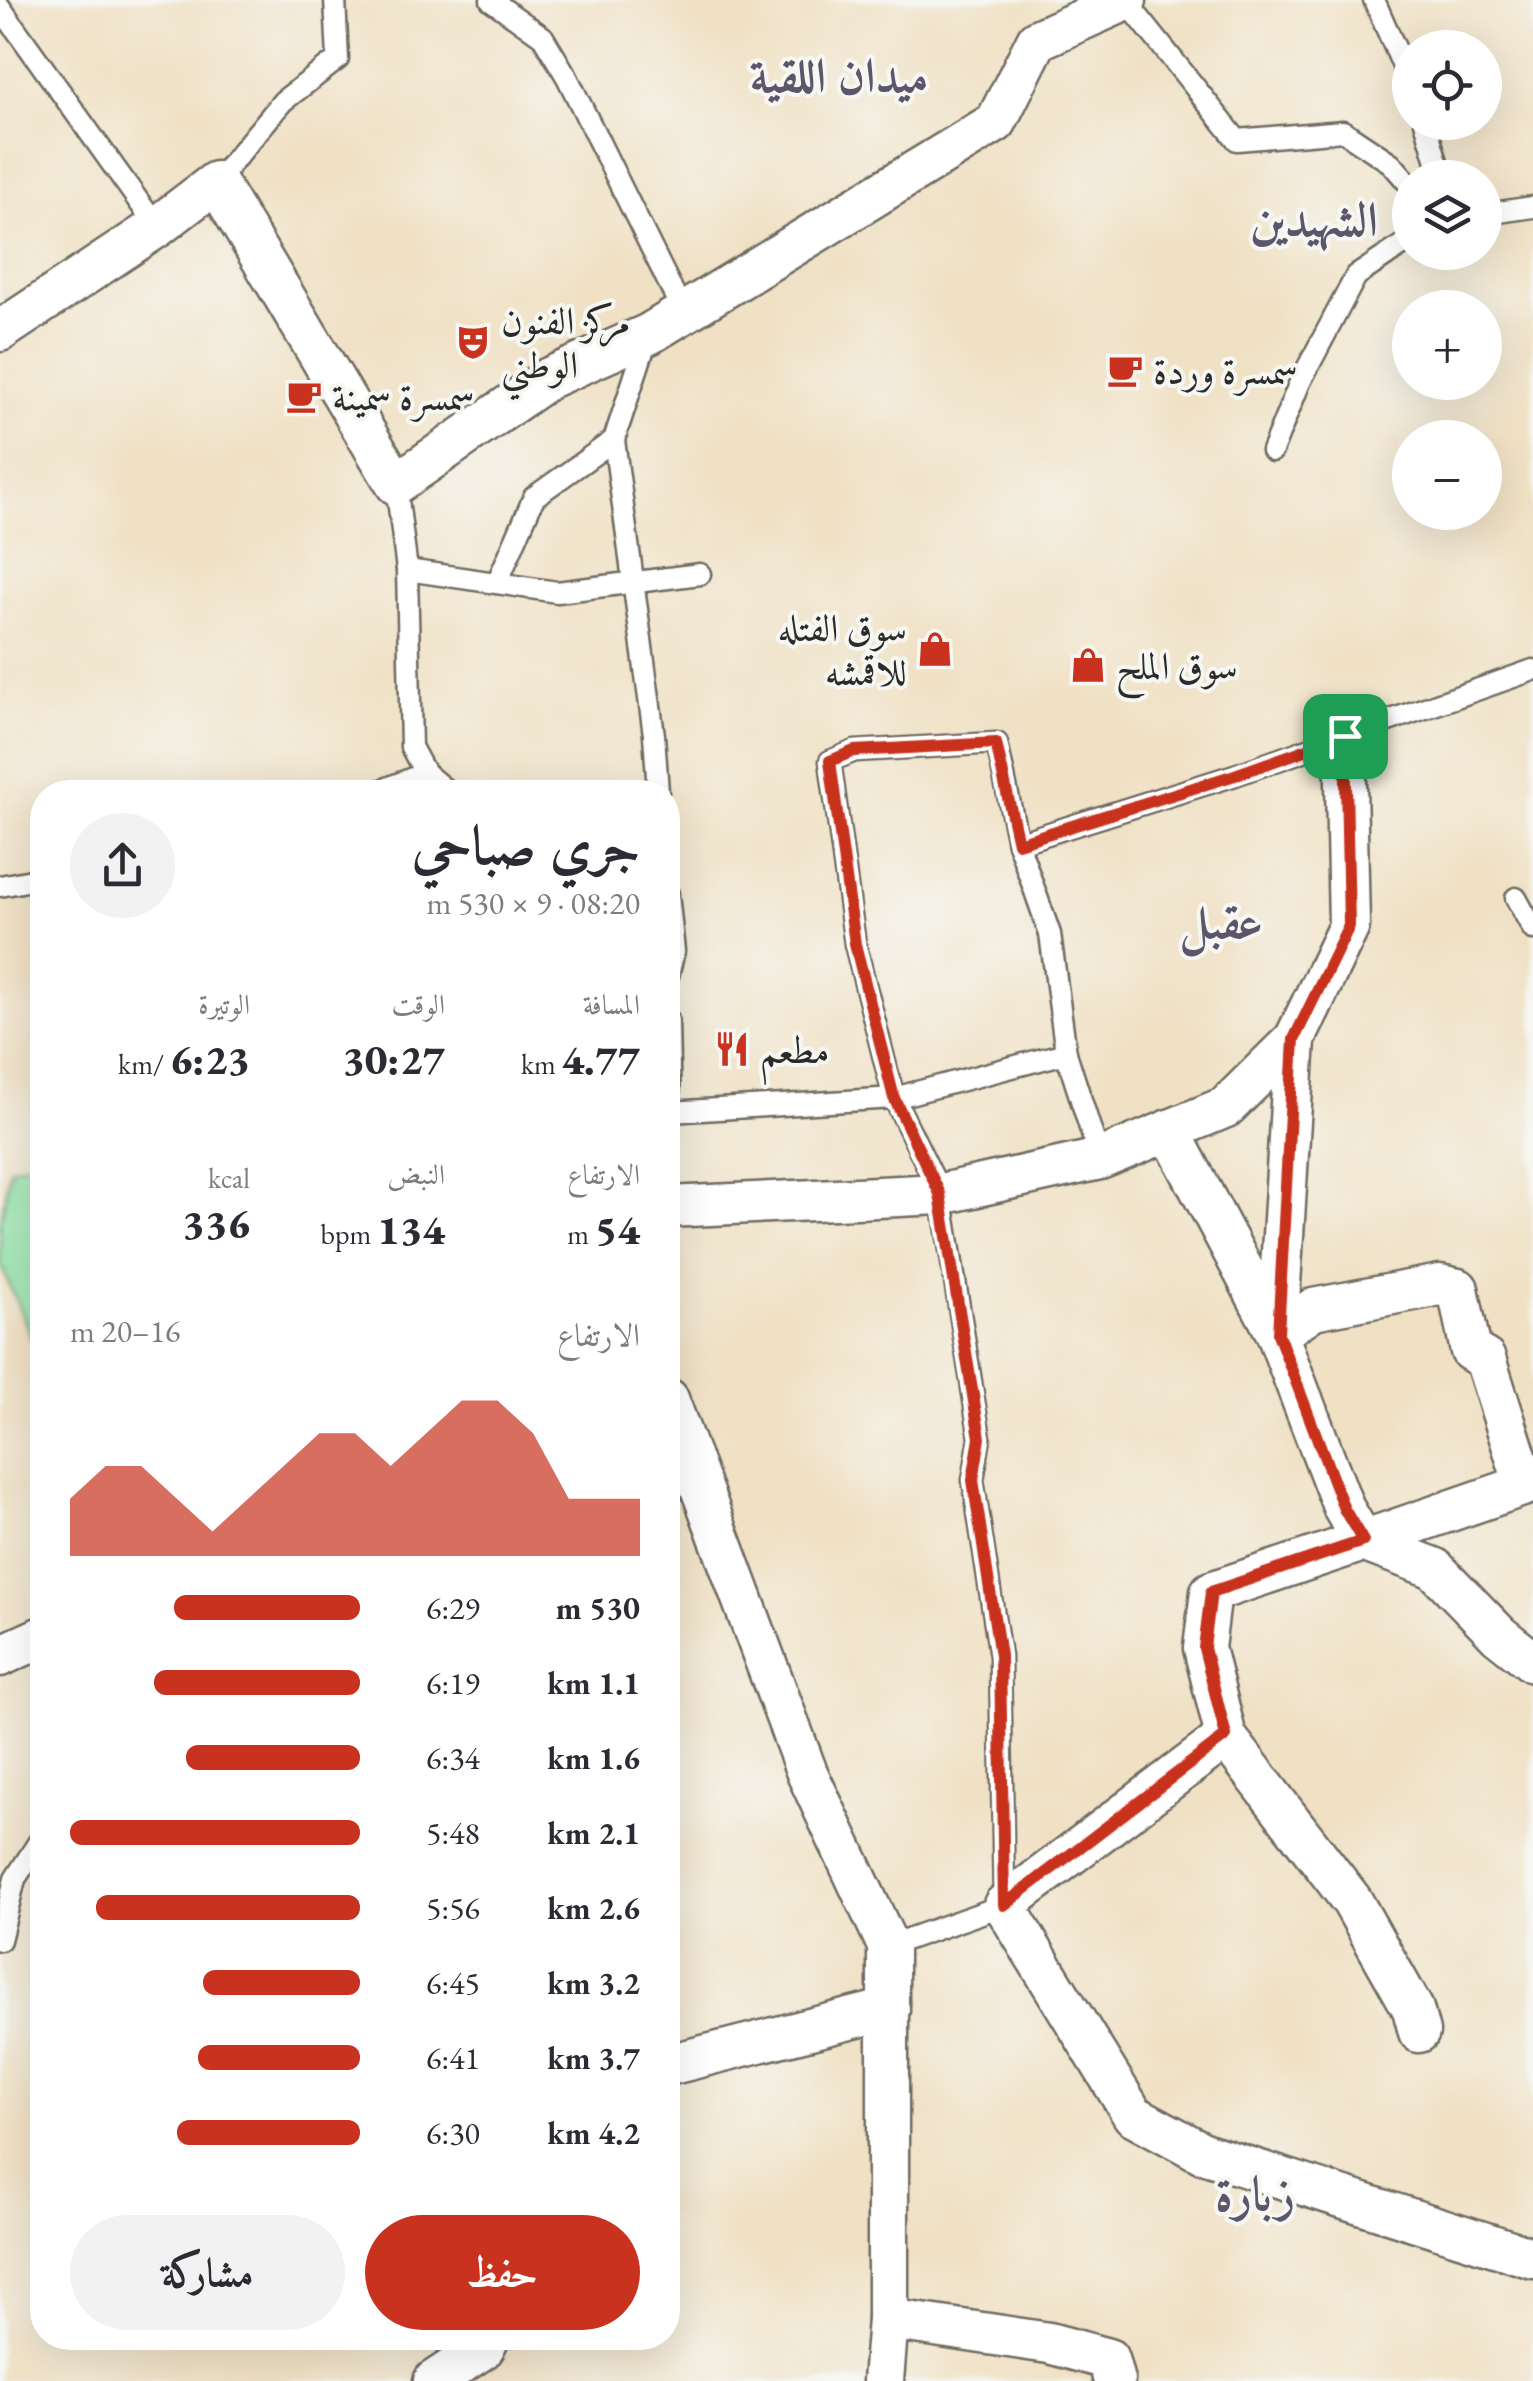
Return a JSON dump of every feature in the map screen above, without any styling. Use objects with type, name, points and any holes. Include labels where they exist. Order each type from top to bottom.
[{"type":"street","points":[[0,332],[157,227],[216,182],[396,484],[548,378],[649,334],[996,122],[1037,40],[1126,0]]},
{"type":"street","points":[[680,1206],[940,1194],[1100,1159],[1226,1108],[1294,1039],[1349,926],[1345,736]]},
{"type":"street","points":[[1278,1334],[1294,1039]]},
{"type":"street","points":[[1169,1130],[1278,1334],[1344,1509],[1363,1541],[1434,1568],[1498,1636],[1533,1662]]},
{"type":"street","points":[[1278,1334],[1313,1308],[1440,1286],[1458,1289],[1471,1351],[1485,1359],[1529,1481],[1211,1592],[1204,1648],[1226,1736],[1352,1901],[1413,2010],[1419,2032]]},
{"type":"street","points":[[680,1431],[807,1774],[888,1946],[888,2319],[883,2381]]},
{"type":"street","points":[[0,1656],[30,1642]]},
{"type":"street","points":[[1226,1736],[1004,1905],[1134,2115],[1203,2153],[1533,2258]]},
{"type":"street","points":[[680,2062],[889,2009]]},
{"type":"street","points":[[888,2319],[1049,2343],[1108,2360],[1114,2381]]},
{"type":"street","points":[[434,2381],[481,2350]]},
{"type":"lane","points":[[216,182],[283,101],[338,60],[335,0]]},
{"type":"lane","points":[[491,0],[543,37],[683,312]]},
{"type":"lane","points":[[1126,0],[1237,140],[1343,130],[1392,164]]},
{"type":"lane","points":[[1374,0],[1392,41]]},
{"type":"lane","points":[[0,7],[157,227]]},
{"type":"lane","points":[[1502,212],[1533,207]]},
{"type":"lane","points":[[1272,451],[1300,382],[1356,276],[1392,252]]},
{"type":"lane","points":[[649,334],[614,440],[657,780]]},
{"type":"lane","points":[[497,582],[534,497],[614,440]]},
{"type":"lane","points":[[396,484],[407,570],[411,747],[425,773],[433,780]]},
{"type":"lane","points":[[407,570],[557,592],[700,574]]},
{"type":"lane","points":[[1018,843],[1235,775],[1533,670]]},
{"type":"lane","points":[[888,1946],[1004,1905],[1000,1656],[973,1480],[980,1438],[940,1194],[894,1098],[855,944],[830,761],[854,751],[996,743],[1018,843],[1050,934],[1066,1053],[1100,1159]]},
{"type":"lane","points":[[408,780],[425,773]]},
{"type":"lane","points":[[0,886],[30,880]]},
{"type":"lane","points":[[1516,898],[1533,929]]},
{"type":"lane","points":[[680,1116],[894,1098],[1066,1053]]},
{"type":"lane","points":[[0,1940],[14,1880],[30,1855]]},
{"type":"green space","points":[[30,1162],[30,1334],[0,1263],[0,1225],[10,1168]]},
{"type":"place","name":"مركز الفنون الوطني","points":[[473,342]]},
{"type":"place","name":"سمسرة وردة","points":[[1125,370]]},
{"type":"place","name":"سمسرة سمينة","points":[[304,396]]},
{"type":"place","name":"سوق الفتله للاقمشه","points":[[935,649]]},
{"type":"place","name":"سوق الملح","points":[[1088,665]]},
{"type":"place","name":"مطعم","points":[[732,1049]]},
{"type":"district","name":"ميدان اللقية","points":[[839,75]]},
{"type":"district","name":"الشهيدين","points":[[1314,219]]},
{"type":"district","name":"عقبل","points":[[1221,921]]},
{"type":"district","name":"زبارة","points":[[1255,2193]]},
{"type":"route","points":[[1345,736],[1349,926],[1294,1039],[1278,1334],[1344,1509],[1363,1541],[1211,1592],[1204,1648],[1226,1736],[1004,1905],[1000,1656],[973,1480],[980,1438],[940,1194],[894,1098],[855,944],[830,761],[854,751],[996,743],[1018,843],[1345,736]]}]
